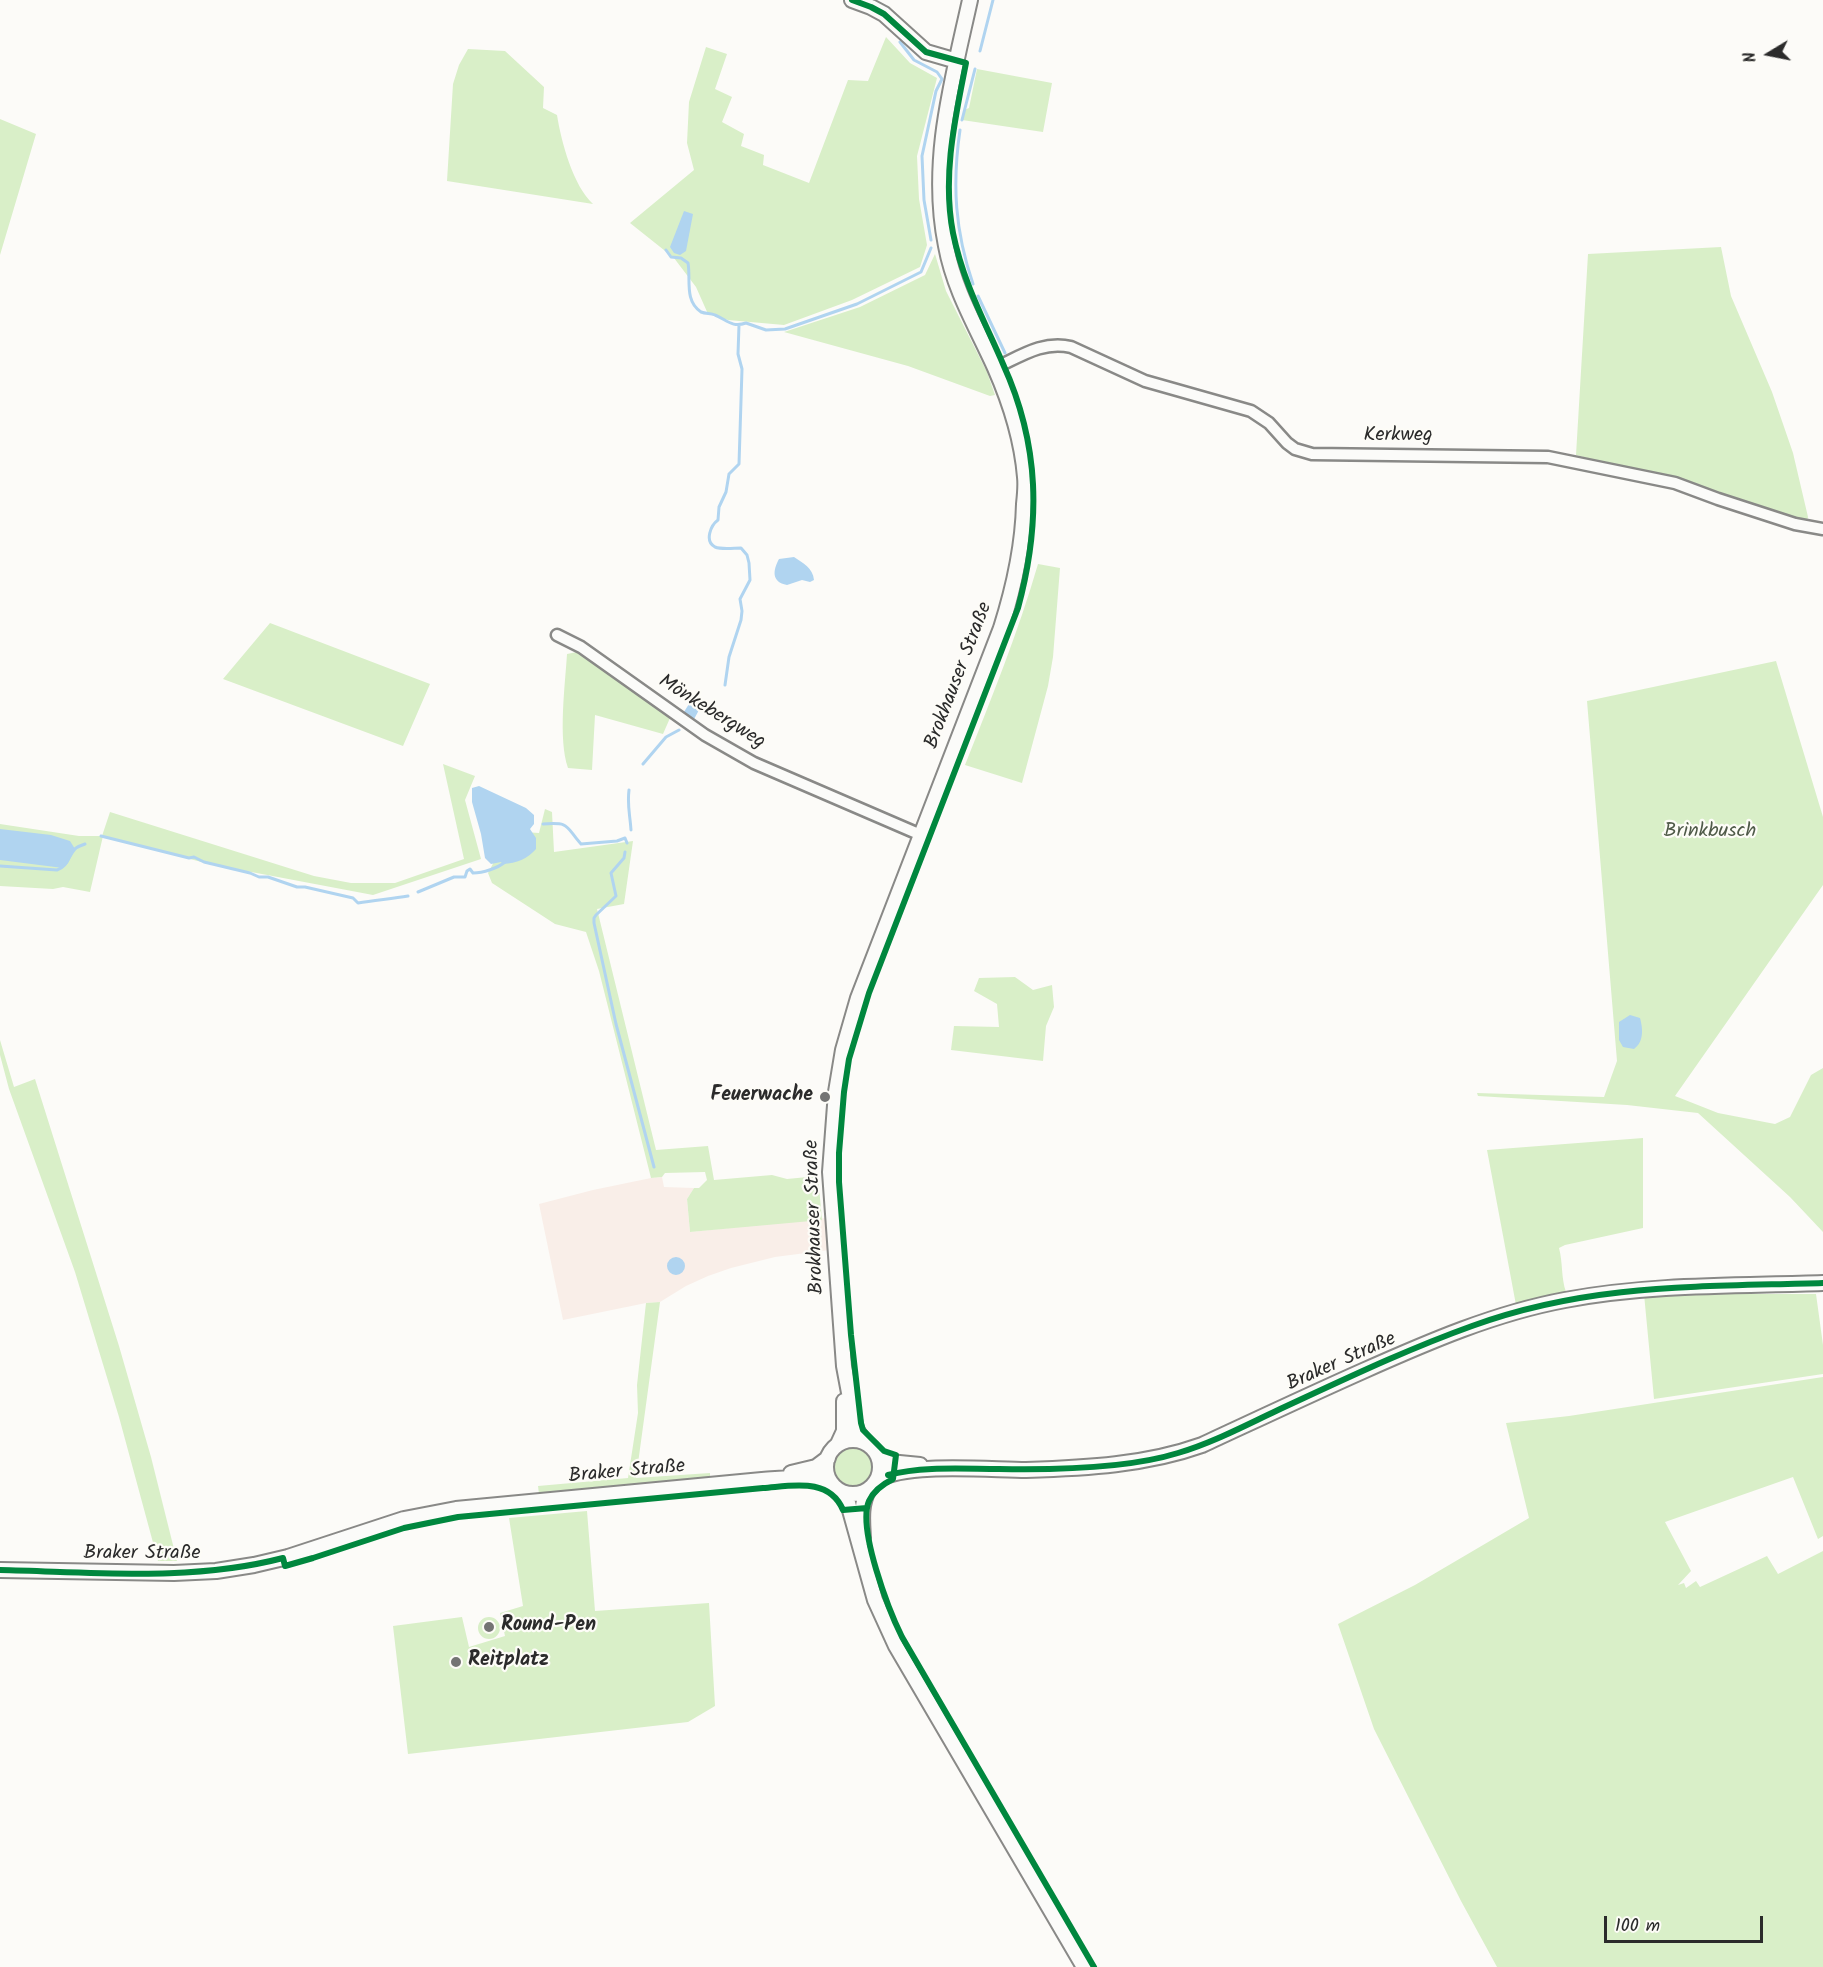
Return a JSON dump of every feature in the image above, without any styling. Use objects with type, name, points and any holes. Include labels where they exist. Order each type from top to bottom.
[{"type":"street","points":[[852,0],[884,14],[926,52],[957,61]]},
{"type":"street","name":"Brokhauser Straße","points":[[838,1444],[844,1431],[844,1366],[830,1172],[836,1092],[843,1050],[858,998],[1001,628],[1022,550],[1025,477],[1015,423],[995,369],[953,274],[941,217],[939,170],[941,144],[970,0]]},
{"type":"street","name":"Kerkweg","points":[[995,369],[1039,348],[1063,345],[1145,381],[1251,411],[1269,423],[1295,449],[1312,454],[1548,457],[1675,483],[1795,524],[1823,529]]},
{"type":"street","name":"Mönkebergweg","points":[[557,635],[580,646],[705,735],[754,763],[921,835]]},
{"type":"street","name":"Braker Straße","points":[[878,1455],[890,1462],[943,1468],[1024,1470],[1131,1462],[1177,1454],[1202,1445],[1391,1359],[1449,1335],[1515,1312],[1564,1300],[1656,1288],[1823,1283]]},
{"type":"street","name":"Brokhauser Straße","points":[[844,1366],[856,1430],[865,1442]]},
{"type":"street","points":[[862,1555],[864,1497],[880,1474],[880,1464],[878,1455],[865,1442],[847,1440],[838,1444],[828,1458],[826,1466],[836,1487],[848,1503],[862,1555],[875,1600],[896,1646],[1084,1967]]},
{"type":"street","name":"Braker Straße","points":[[762,1480],[816,1467],[828,1458]]},
{"type":"street","name":"Braker Straße","points":[[873,1485],[890,1474],[943,1468]]},
{"type":"street","name":"Braker Straße","points":[[0,1570],[174,1573],[216,1571],[288,1557],[404,1519],[456,1509],[762,1480],[824,1480],[836,1487]]},
{"type":"street","points":[[836,1487],[855,1494],[873,1485]]},
{"type":"shaded area","points":[[662,1177],[664,1187],[694,1188],[687,1199],[690,1232],[826,1218],[829,1250],[775,1257],[731,1268],[686,1286],[660,1302],[563,1320],[539,1204],[593,1190]]},
{"type":"green space","points":[[886,37],[910,63],[937,78],[917,156],[919,199],[927,245],[920,267],[852,300],[784,325],[728,320],[708,314],[696,287],[674,258],[630,223],[694,170],[687,143],[689,102],[706,47],[727,54],[715,89],[732,97],[722,122],[744,134],[741,146],[764,155],[763,165],[809,183],[848,80],[868,81]]},
{"type":"green space","points":[[468,49],[505,51],[544,87],[543,108],[557,115],[565,150],[574,175],[593,204],[447,181],[453,84],[459,65]]},
{"type":"green space","points":[[977,69],[1052,83],[1043,132],[962,120],[964,110],[969,108]]},
{"type":"green space","points":[[0,119],[36,134],[0,255]]},
{"type":"green space","points":[[1721,247],[1731,296],[1772,392],[1793,453],[1808,517],[1806,525],[1618,475],[1621,467],[1576,455],[1588,254]]},
{"type":"green space","points":[[935,254],[946,291],[987,372],[995,395],[990,396],[908,366],[784,332],[860,307],[925,275]]},
{"type":"green space","points":[[1038,564],[1060,568],[1053,657],[1048,686],[1022,783],[965,765],[1013,641]]},
{"type":"green space","points":[[270,623],[430,684],[403,746],[223,679]]},
{"type":"green space","points":[[577,652],[670,718],[663,734],[595,715],[592,770],[568,768],[563,742],[567,654]]},
{"type":"green space","name":"Brinkbusch","points":[[1776,661],[1823,817],[1823,885],[1675,1096],[1718,1113],[1775,1124],[1790,1117],[1811,1075],[1823,1068],[1823,1232],[1790,1197],[1698,1113],[1627,1105],[1478,1096],[1477,1093],[1604,1097],[1617,1061],[1587,701]]},
{"type":"green space","points":[[443,764],[475,776],[465,800],[481,859],[373,895],[209,864],[103,836],[90,892],[63,887],[53,889],[0,886],[0,824],[79,836],[102,836],[110,812],[314,876],[351,883],[395,883],[464,859]]},
{"type":"green space","points":[[545,809],[552,812],[554,852],[633,841],[624,904],[597,909],[656,1150],[708,1146],[714,1180],[772,1175],[787,1179],[818,1176],[822,1220],[690,1232],[687,1199],[694,1188],[699,1188],[707,1180],[705,1172],[665,1173],[662,1177],[651,1178],[599,971],[586,932],[555,924],[492,883],[488,873],[496,858],[524,832],[539,833]]},
{"type":"green space","points":[[1015,977],[1033,990],[1052,985],[1054,1007],[1046,1026],[1043,1061],[951,1050],[954,1026],[999,1027],[997,1004],[974,991],[979,978]]},
{"type":"green space","points":[[0,1040],[14,1087],[35,1079],[119,1346],[151,1457],[177,1561],[158,1561],[119,1417],[75,1272],[9,1089],[0,1055]]},
{"type":"green space","points":[[1643,1138],[1643,1228],[1559,1248],[1566,1292],[1516,1305],[1487,1150]]},
{"type":"green space","points":[[1644,1294],[1816,1294],[1823,1345],[1823,1374],[1654,1399]]},
{"type":"green space","points":[[660,1302],[636,1478],[710,1473],[710,1479],[539,1494],[538,1486],[628,1478],[638,1413],[637,1385],[646,1303]]},
{"type":"green space","points":[[1823,1377],[1823,1536],[1818,1539],[1793,1477],[1665,1522],[1691,1571],[1678,1585],[1684,1583],[1686,1588],[1696,1581],[1700,1587],[1767,1556],[1778,1574],[1823,1551],[1823,1967],[1497,1967],[1374,1729],[1338,1624],[1415,1585],[1529,1518],[1506,1423],[1569,1416]]},
{"type":"green space","points":[[852,1447],[860,1448],[866,1453],[871,1459],[871,1475],[866,1481],[860,1486],[852,1487],[844,1486],[838,1481],[833,1475],[832,1467],[833,1459],[838,1453],[844,1448]]},
{"type":"green space","points":[[587,1511],[595,1611],[709,1603],[715,1706],[688,1722],[408,1754],[393,1626],[462,1617],[469,1647],[505,1636],[500,1613],[523,1606],[509,1518]]},
{"type":"green space","name":"Round-Pen","points":[[489,1617],[497,1620],[500,1628],[497,1636],[489,1639],[481,1636],[478,1628],[481,1620]]},
{"type":"water","points":[[684,211],[693,214],[686,251],[680,255],[674,253],[670,247]]},
{"type":"water","points":[[794,557],[810,569],[814,580],[810,582],[802,580],[787,585],[778,581],[775,567],[779,559]]},
{"type":"water","points":[[689,704],[699,710],[693,721],[682,715]]},
{"type":"water","points":[[479,786],[526,808],[534,815],[534,824],[530,829],[536,838],[536,849],[525,858],[503,864],[501,862],[491,864],[485,858],[472,802],[472,788]]},
{"type":"water","points":[[0,829],[51,835],[70,841],[75,849],[63,868],[0,860]]},
{"type":"water","points":[[1630,1015],[1640,1018],[1642,1026],[1641,1039],[1634,1049],[1623,1047],[1619,1040],[1619,1022]]},
{"type":"water","points":[[676,1257],[682,1260],[685,1266],[682,1272],[676,1275],[670,1272],[667,1266],[670,1260]]},
{"type":"waterway","points":[[980,51],[993,0]]},
{"type":"waterway","points":[[900,42],[914,60],[937,72],[942,79],[936,91],[922,156],[924,200],[931,240]]},
{"type":"waterway","points":[[962,120],[975,69]]},
{"type":"waterway","points":[[960,130],[956,170],[957,208],[962,245],[973,284]]},
{"type":"waterway","points":[[666,250],[671,257],[681,258],[688,263],[690,296],[701,312],[713,314],[733,324],[746,323],[766,330],[785,329],[857,304],[921,272],[931,248]]},
{"type":"waterway","points":[[978,296],[1005,353]]},
{"type":"waterway","points":[[725,685],[729,657],[741,620],[740,599],[750,580],[749,563],[747,555],[741,548],[715,547],[709,537],[713,525],[718,520],[719,507],[726,492],[729,474],[739,464],[742,369],[738,354],[739,325]]},
{"type":"waterway","points":[[643,764],[666,737],[679,730]]},
{"type":"waterway","points":[[629,790],[631,830]]},
{"type":"waterway","points":[[543,824],[566,826],[581,844],[617,841],[625,838],[627,843]]},
{"type":"waterway","points":[[101,836],[189,858],[194,857],[204,862],[259,877],[268,877],[297,887],[353,898],[358,903],[408,896]]},
{"type":"waterway","points":[[0,866],[57,870],[64,866],[76,848],[85,844]]},
{"type":"waterway","points":[[625,852],[624,858],[611,873],[616,896],[596,915],[594,923],[616,1024],[654,1167]]},
{"type":"waterway","points":[[418,892],[454,877],[465,877],[470,869],[473,873],[481,872],[505,862]]},
{"type":"cycle path","points":[[852,0],[884,14],[926,52],[966,63],[954,126],[949,169],[953,233],[968,284],[1015,394],[1030,454],[1033,485],[1031,545],[1018,608],[869,993],[849,1059],[839,1153],[839,1182],[851,1335],[861,1423],[863,1430],[884,1451],[896,1455],[893,1479],[879,1488],[869,1501],[866,1514],[867,1530],[876,1569],[902,1637],[1094,1967]]},
{"type":"cycle path","points":[[888,1475],[929,1469],[1090,1467],[1158,1458],[1216,1439],[1422,1345],[1516,1312],[1559,1302],[1646,1290],[1823,1283]]},
{"type":"cycle path","points":[[0,1570],[178,1573],[213,1570],[283,1558],[285,1566],[404,1528],[458,1517],[797,1485],[829,1492],[837,1499],[843,1510],[867,1508]]},
{"type":"place","name":"Feuerwache","points":[[825,1097]]},
{"type":"place","name":"Round-Pen","points":[[489,1627]]},
{"type":"place","name":"Reitplatz","points":[[456,1662]]}]
